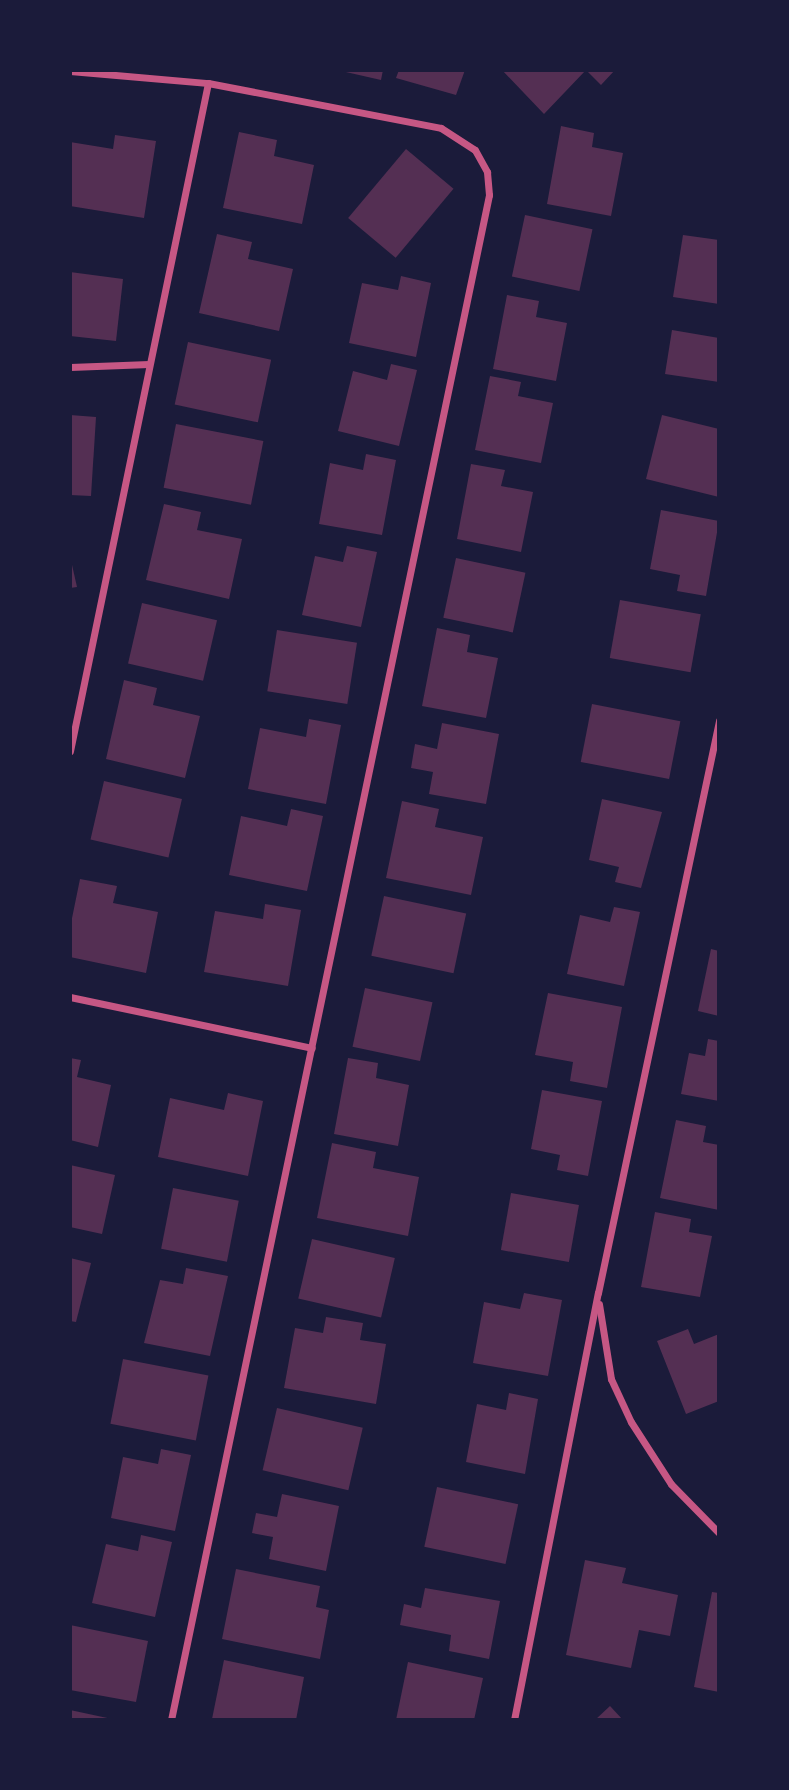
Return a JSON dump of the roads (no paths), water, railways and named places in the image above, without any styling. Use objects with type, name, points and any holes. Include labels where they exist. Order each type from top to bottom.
[{"type":"street","points":[[70,71],[208,83],[441,128],[475,150],[487,172],[489,195],[172,1720]]},
{"type":"street","points":[[70,751],[208,83]]},
{"type":"street","points":[[70,367],[149,364]]},
{"type":"street","points":[[514,1720],[598,1293],[719,721]]},
{"type":"street","points":[[70,997],[312,1048]]},
{"type":"street","points":[[598,1293],[601,1340],[611,1378],[631,1422],[671,1484],[719,1534]]}]
